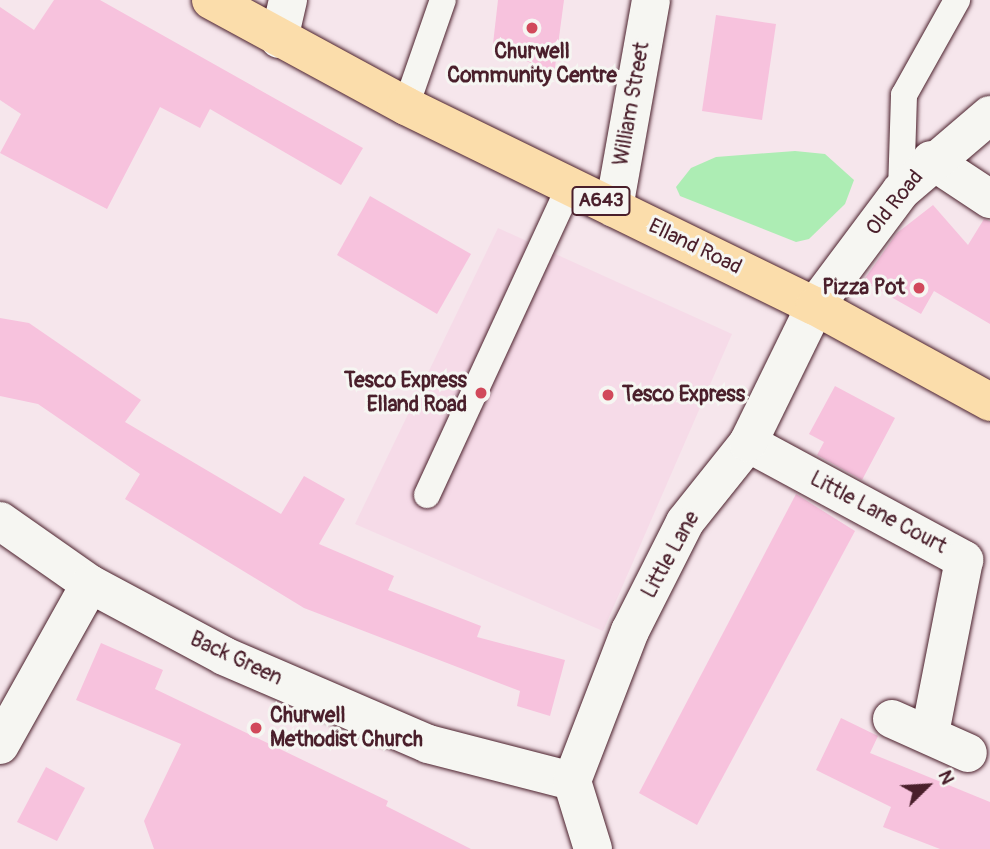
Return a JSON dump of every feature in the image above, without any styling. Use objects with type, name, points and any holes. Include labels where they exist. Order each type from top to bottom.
[{"type":"main road","name":"Elland Road","points":[[212,0],[406,106],[815,306],[990,402]]},
{"type":"street","points":[[279,39],[288,0]]},
{"type":"street","name":"William Street","points":[[614,208],[651,0]]},
{"type":"street","name":"Old Road","points":[[815,306],[901,191],[931,160],[990,116]]},
{"type":"street","points":[[931,160],[990,199]]},
{"type":"street","name":"Little Lane","points":[[572,781],[630,631],[685,522],[748,443],[815,306]]},
{"type":"street","name":"Little Lane Court","points":[[748,443],[964,559],[930,733]]},
{"type":"street","name":"Back Green","points":[[0,521],[90,583],[223,656],[428,744],[572,781]]},
{"type":"street","points":[[0,745],[90,583]]},
{"type":"street","points":[[892,719],[930,733],[968,753]]},
{"type":"street","points":[[572,781],[593,849]]},
{"type":"lane","points":[[406,106],[443,0]]},
{"type":"lane","points":[[901,191],[904,95],[957,0]]},
{"type":"lane","points":[[427,495],[569,186]]},
{"type":"shaded area","points":[[498,228],[732,334],[603,631],[355,524]]},
{"type":"green space","points":[[795,151],[825,154],[854,180],[845,204],[809,239],[796,242],[680,196],[676,187],[691,168],[716,157]]},
{"type":"building","points":[[54,0],[100,0],[363,148],[341,185],[210,109],[200,128],[160,107],[107,209],[0,153],[21,114],[0,100],[0,7],[34,30]]},
{"type":"building","points":[[498,0],[564,0],[554,75],[493,44]]},
{"type":"building","points":[[716,15],[776,24],[762,120],[702,111]]},
{"type":"building","points":[[370,196],[471,254],[437,314],[337,255]]},
{"type":"building","points":[[933,205],[968,245],[984,219],[990,221],[990,324],[934,291],[921,314],[863,281],[897,233]]},
{"type":"building","points":[[0,318],[29,323],[141,400],[125,422],[281,514],[304,476],[345,499],[319,544],[394,576],[388,590],[481,626],[477,637],[565,660],[550,716],[517,706],[520,691],[304,608],[125,499],[140,474],[38,404],[0,396]]},
{"type":"building","points":[[835,386],[895,418],[862,480],[817,455],[824,442],[809,434]]},
{"type":"building","points":[[796,494],[855,531],[697,825],[639,793]]},
{"type":"building","name":"Churwell Methodist Church","points":[[101,643],[163,670],[155,689],[388,801],[386,806],[471,849],[154,849],[144,821],[181,744],[76,700]]},
{"type":"building","points":[[841,718],[878,736],[870,753],[990,802],[990,849],[940,849],[883,827],[891,807],[816,770]]},
{"type":"building","points":[[46,767],[85,788],[57,841],[17,822]]},
{"type":"place","name":"Churwell Community Centre","points":[[532,28]]},
{"type":"place","name":"Pizza Pot","points":[[919,288]]},
{"type":"place","name":"Tesco Express Elland Road","points":[[481,393]]},
{"type":"place","name":"Tesco Express","points":[[608,395]]},
{"type":"place","name":"Churwell Methodist Church","points":[[256,728]]}]
